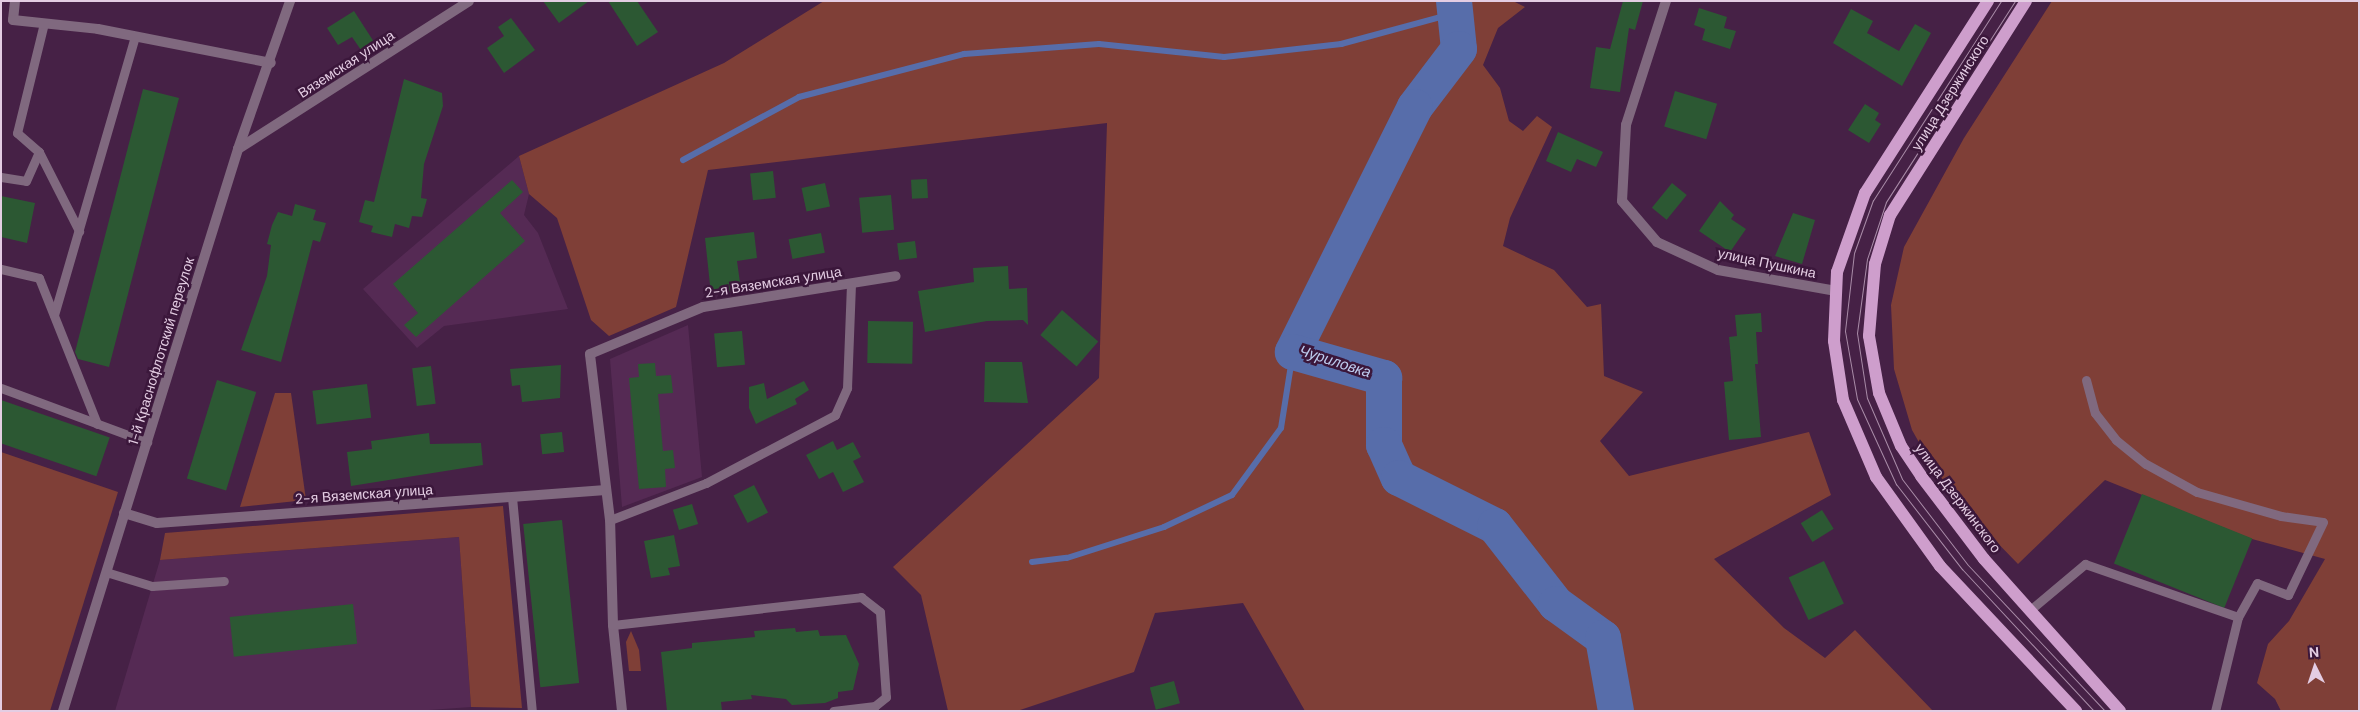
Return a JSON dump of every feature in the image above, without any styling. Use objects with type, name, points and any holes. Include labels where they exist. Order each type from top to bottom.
[{"type":"main road","name":"улица Дзержинского","points":[[1988,1],[1865,193],[1836,272],[1834,341],[1843,400],[1876,476],[1940,566],[2076,711]]},
{"type":"main road","name":"улица Дзержинского","points":[[2026,1],[1890,214],[1875,264],[1869,336],[1879,393],[1901,446],[1984,559],[2120,711]]},
{"type":"street","points":[[15,1],[13,20],[136,36],[271,63]]},
{"type":"street","name":"1-й Краснофлотский переулок","points":[[63,711],[238,149],[271,63],[290,1]]},
{"type":"street","name":"Вяземская улица","points":[[238,149],[469,1]]},
{"type":"street","name":"улица Пушкина","points":[[1666,1],[1626,125],[1622,201],[1657,242],[1718,270],[1836,291]]},
{"type":"street","name":"2-я Вяземская улица","points":[[622,711],[613,625],[610,520],[590,354],[703,307],[896,276]]},
{"type":"street","name":"2-я Вяземская улица","points":[[124,513],[157,523],[606,490]]},
{"type":"lane","points":[[44,23],[17,133],[39,152],[79,231]]},
{"type":"lane","points":[[54,315],[136,36]]},
{"type":"lane","points":[[1,177],[26,181],[39,152]]},
{"type":"lane","points":[[1,269],[39,278],[97,424]]},
{"type":"lane","points":[[610,520],[706,483],[835,415],[847,388],[851,283]]},
{"type":"lane","points":[[2086,380],[2095,413],[2116,440],[2146,464],[2197,492],[2281,516],[2322,522],[2288,595],[2257,583],[2238,617],[2215,711]]},
{"type":"lane","points":[[1,388],[146,442]]},
{"type":"lane","points":[[512,497],[532,711]]},
{"type":"lane","points":[[2030,610],[2085,564],[2238,617]]},
{"type":"lane","points":[[106,572],[152,586],[224,581]]},
{"type":"lane","points":[[613,625],[861,597],[880,612],[886,697],[875,706],[833,711]]},
{"type":"shaded area","points":[[824,1],[1513,1],[1525,7],[1498,28],[1483,65],[1500,88],[1509,121],[1523,131],[1537,116],[1552,127],[1510,218],[1503,246],[1554,270],[1587,307],[1601,304],[1604,376],[1643,392],[1600,441],[1629,476],[1809,432],[1831,495],[1714,559],[1784,628],[1825,658],[1855,630],[1933,711],[1305,711],[1243,603],[1155,613],[1134,672],[1017,711],[948,711],[921,595],[893,567],[1099,378],[1107,123],[708,170],[676,307],[609,336],[591,320],[557,218],[529,194],[519,156],[724,63]]},
{"type":"shaded area","points":[[2052,1],[2359,1],[2359,711],[2281,711],[2275,699],[2257,683],[2268,644],[2289,621],[2325,559],[2252,539],[2105,480],[2018,564],[1946,490],[1912,430],[1894,369],[1891,305],[1904,247],[1964,138]]},
{"type":"shaded area","points":[[519,156],[529,194],[524,215],[538,233],[568,309],[444,326],[417,348],[363,289]]},
{"type":"shaded area","points":[[688,325],[702,477],[622,507],[610,359]]},
{"type":"shaded area","points":[[275,393],[291,393],[306,500],[240,507]]},
{"type":"shaded area","points":[[1,452],[118,492],[50,711],[1,711]]},
{"type":"shaded area","points":[[503,506],[522,708],[471,707],[459,537],[160,560],[165,533]]},
{"type":"shaded area","points":[[459,537],[471,707],[415,711],[115,711],[160,560]]},
{"type":"shaded area","points":[[631,631],[639,650],[641,671],[629,671],[626,642]]},
{"type":"building","points":[[543,1],[589,1],[559,23]]},
{"type":"building","points":[[608,1],[637,1],[658,32],[637,46]]},
{"type":"building","points":[[1623,1],[1643,1],[1635,30],[1629,28],[1620,92],[1590,88],[1596,47],[1610,49]]},
{"type":"building","points":[[1699,8],[1727,17],[1724,28],[1736,31],[1730,49],[1702,40],[1705,29],[1694,25]]},
{"type":"building","points":[[1851,9],[1873,21],[1867,33],[1899,51],[1915,24],[1931,33],[1902,86],[1833,43]]},
{"type":"building","points":[[354,11],[374,42],[361,50],[352,37],[338,45],[327,28]]},
{"type":"building","points":[[511,18],[535,50],[504,73],[487,48],[504,36],[498,27]]},
{"type":"building","points":[[404,79],[442,93],[443,106],[424,164],[421,198],[427,199],[422,217],[412,216],[409,228],[395,224],[392,237],[371,232],[373,226],[359,222],[365,200],[374,202]]},
{"type":"building","points":[[143,89],[179,98],[109,367],[78,359],[75,352]]},
{"type":"building","points":[[1675,91],[1717,104],[1706,139],[1664,126]]},
{"type":"building","points":[[1865,104],[1879,113],[1875,120],[1881,124],[1869,143],[1848,130]]},
{"type":"building","points":[[1558,132],[1603,152],[1596,167],[1577,159],[1571,172],[1546,161]]},
{"type":"building","points":[[773,171],[776,198],[753,200],[750,173]]},
{"type":"building","points":[[927,179],[928,198],[912,199],[911,180]]},
{"type":"building","points":[[512,180],[523,192],[500,213],[525,241],[416,337],[404,325],[418,313],[393,284]]},
{"type":"building","points":[[825,183],[830,206],[807,211],[802,188]]},
{"type":"building","points":[[1672,183],[1687,195],[1667,220],[1652,208]]},
{"type":"building","points":[[891,195],[894,230],[862,233],[859,198]]},
{"type":"building","points":[[1,196],[35,203],[27,243],[1,237]]},
{"type":"building","points":[[1720,201],[1734,215],[1731,219],[1746,229],[1730,252],[1699,231]]},
{"type":"building","points":[[295,204],[316,210],[313,220],[326,223],[320,242],[313,240],[281,362],[241,350],[267,276],[271,245],[267,244],[272,225],[278,212],[292,216]]},
{"type":"building","points":[[1793,213],[1815,220],[1802,264],[1775,256]]},
{"type":"building","points":[[754,232],[757,258],[737,261],[741,290],[711,294],[705,238]]},
{"type":"building","points":[[821,233],[825,253],[792,259],[789,239]]},
{"type":"building","points":[[915,241],[917,258],[899,260],[897,243]]},
{"type":"building","points":[[1008,266],[1009,289],[1027,288],[1028,325],[1023,320],[987,321],[925,332],[918,291],[974,282],[973,268]]},
{"type":"building","points":[[1062,310],[1098,341],[1077,366],[1040,335]]},
{"type":"building","points":[[1761,313],[1762,332],[1756,332],[1758,364],[1755,364],[1761,437],[1729,440],[1724,382],[1733,381],[1729,337],[1737,336],[1735,315]]},
{"type":"building","points":[[868,321],[913,322],[912,364],[867,363]]},
{"type":"building","points":[[742,331],[745,365],[717,367],[714,333]]},
{"type":"building","points":[[985,362],[1022,362],[1028,403],[984,402]]},
{"type":"building","points":[[655,363],[656,376],[671,375],[673,393],[658,394],[663,451],[673,450],[675,468],[665,469],[666,487],[639,489],[629,378],[639,377],[638,364]]},
{"type":"building","points":[[561,365],[560,398],[522,402],[520,385],[512,386],[510,369]]},
{"type":"building","points":[[431,366],[436,404],[417,406],[412,368]]},
{"type":"building","points":[[217,380],[256,392],[226,490],[187,478]]},
{"type":"building","points":[[804,381],[809,390],[795,399],[797,404],[756,424],[749,408],[749,387],[764,383],[767,399]]},
{"type":"building","points":[[367,384],[371,418],[317,424],[312,391]]},
{"type":"building","points":[[1,400],[110,437],[96,476],[1,443]]},
{"type":"building","points":[[562,432],[564,452],[542,454],[540,434]]},
{"type":"building","points":[[429,433],[430,444],[481,443],[483,465],[351,486],[347,452],[372,449],[371,441]]},
{"type":"building","points":[[833,441],[837,450],[853,442],[861,457],[853,461],[864,482],[843,492],[833,472],[819,479],[806,455]]},
{"type":"building","points":[[754,485],[768,513],[748,523],[734,495]]},
{"type":"building","points":[[2142,494],[2252,539],[2224,608],[2114,564]]},
{"type":"building","points":[[692,504],[698,524],[679,530],[673,510]]},
{"type":"building","points":[[1822,510],[1834,529],[1812,542],[1801,523]]},
{"type":"building","points":[[562,520],[579,683],[540,687],[523,524]]},
{"type":"building","points":[[674,535],[680,566],[668,568],[670,575],[651,578],[644,541]]},
{"type":"building","points":[[1824,561],[1844,604],[1809,620],[1789,577]]},
{"type":"building","points":[[353,604],[357,644],[234,657],[230,617]]},
{"type":"building","points":[[795,628],[796,632],[818,630],[820,636],[846,635],[859,664],[853,690],[838,692],[838,698],[825,703],[792,705],[786,699],[751,695],[752,699],[721,702],[722,711],[667,711],[661,652],[692,648],[692,643],[755,637],[754,631]]},
{"type":"building","points":[[1174,681],[1180,703],[1156,710],[1150,687]]},
{"type":"waterway","name":"Чуриловка","points":[[1454,1],[1459,49],[1415,107],[1293,352],[1384,378],[1384,445],[1399,478],[1495,526],[1556,604],[1603,638],[1616,711]]},
{"type":"waterway","points":[[683,160],[799,97],[964,54],[1099,44],[1224,57],[1341,44],[1455,13]]},
{"type":"waterway","points":[[1032,562],[1067,558],[1164,527],[1232,495],[1281,428],[1293,352]]},
{"type":"tram line","points":[[2001,1],[1873,200],[1854,253],[1845,331],[1857,399],[1896,484],[1962,569],[2094,711]]},
{"type":"tram line","points":[[2015,1],[1886,202],[1867,259],[1857,333],[1867,398],[1902,479],[1968,565],[2105,711]]}]
